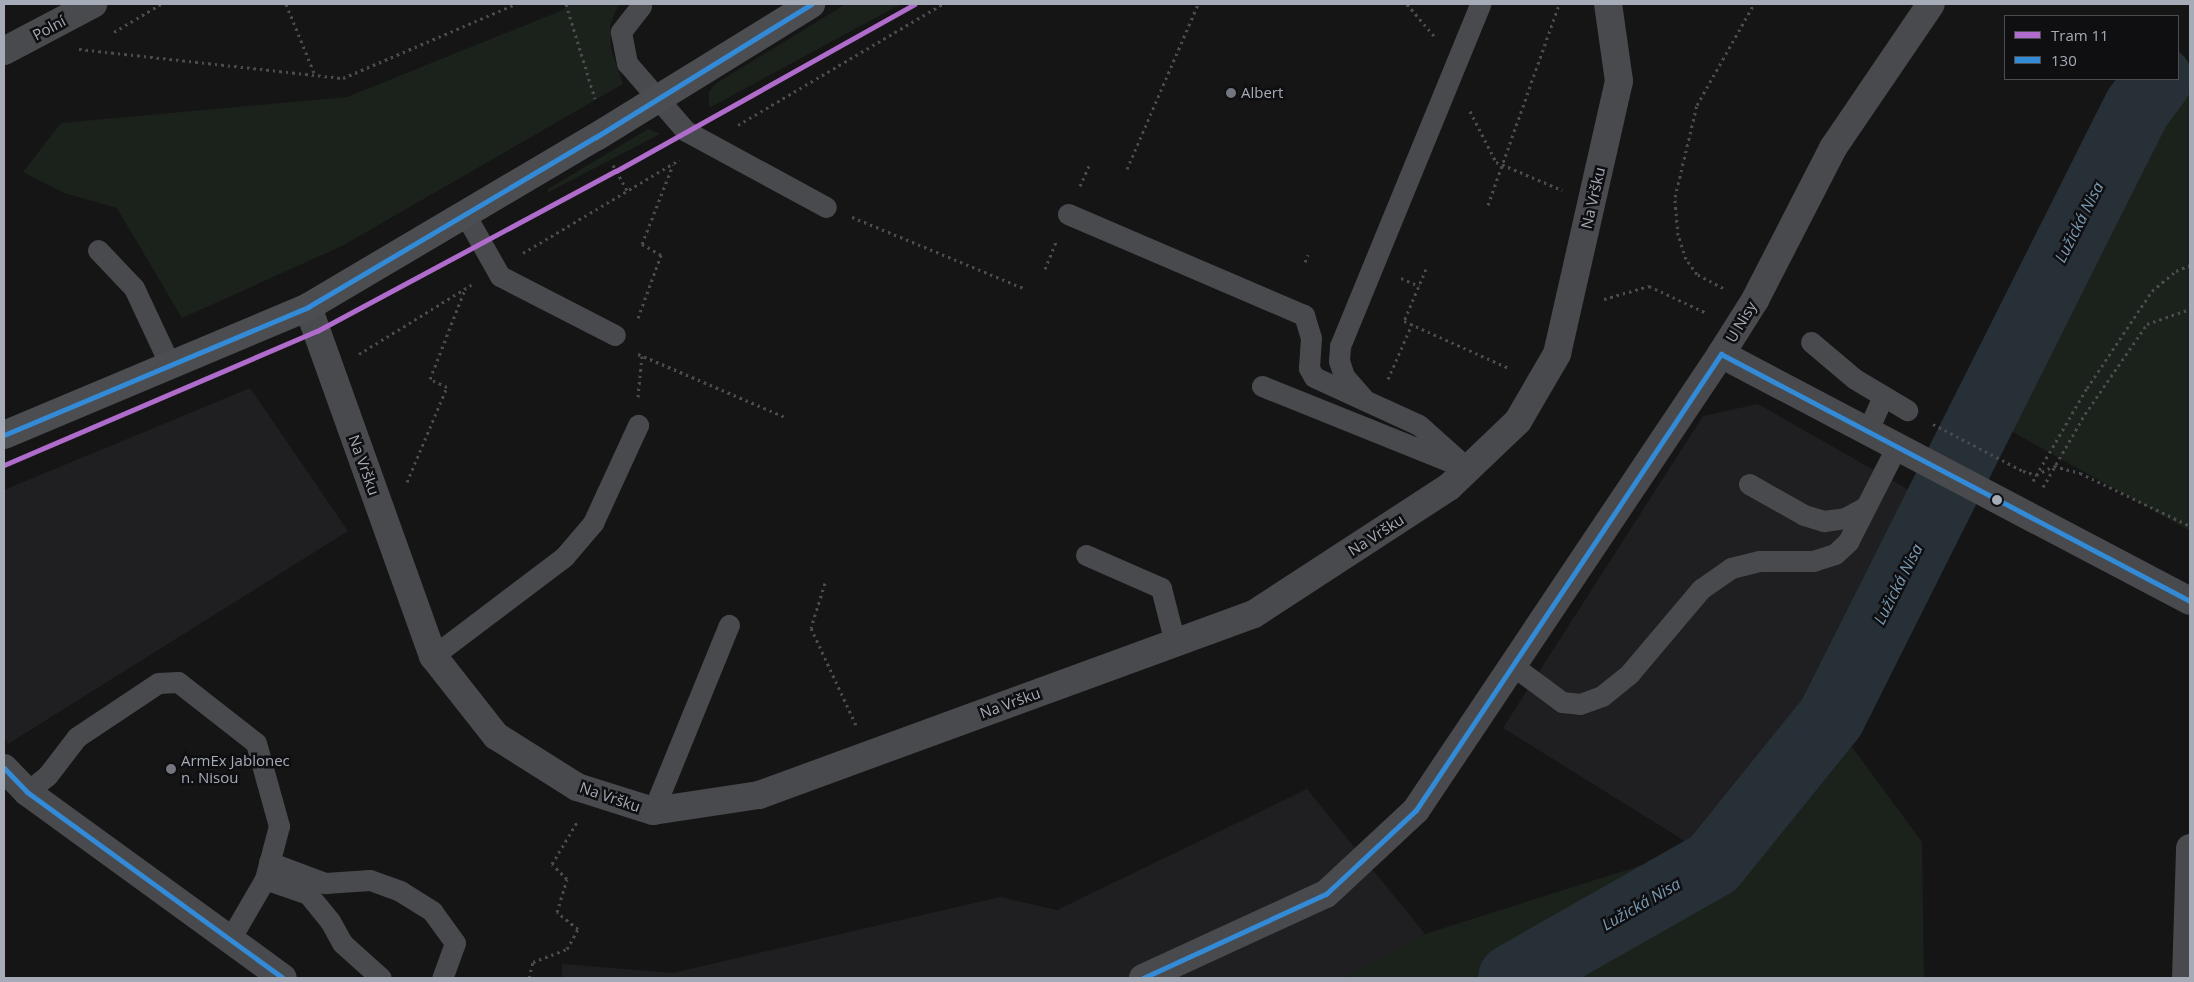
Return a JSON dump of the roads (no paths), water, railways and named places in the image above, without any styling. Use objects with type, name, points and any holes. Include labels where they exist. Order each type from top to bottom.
[{"type":"main road","points":[[4,435],[308,307],[466,216],[811,4]]},
{"type":"street","name":"Polní","points":[[4,51],[93,4]]},
{"type":"street","name":"Na Vršku","points":[[308,307],[432,656],[496,736],[577,787],[653,811],[759,795],[1254,614],[1449,487],[1518,421],[1557,354],[1619,81],[1608,4]]},
{"type":"street","name":"U Nisy","points":[[1143,978],[1326,894],[1416,810],[1721,354],[1755,300],[1833,148],[1931,4]]},
{"type":"street","points":[[1721,354],[1974,485],[2190,601]]},
{"type":"street","points":[[4,768],[27,792],[229,941],[283,978]]},
{"type":"street","points":[[2186,978],[2190,848]]},
{"type":"lane","points":[[1371,403],[1344,376],[1339,361],[1340,346],[1480,4]]},
{"type":"lane","points":[[641,6],[621,32],[628,64],[660,98],[686,131],[710,142],[826,206]]},
{"type":"lane","points":[[1068,214],[1304,315],[1311,338],[1309,368],[1314,377],[1419,425],[1468,468]]},
{"type":"lane","points":[[466,216],[500,276],[621,342]]},
{"type":"lane","points":[[98,250],[134,288],[170,365]]},
{"type":"lane","points":[[1811,342],[1854,380],[1907,410]]},
{"type":"lane","points":[[1262,386],[1468,468]]},
{"type":"lane","points":[[1868,430],[1883,396]]},
{"type":"lane","points":[[432,656],[564,557],[593,523],[638,425]]},
{"type":"lane","points":[[1512,666],[1562,702],[1580,704],[1602,696],[1630,673],[1701,589],[1731,568],[1759,562],[1813,561],[1835,554],[1848,542],[1864,508],[1909,452]]},
{"type":"lane","points":[[1749,484],[1804,515],[1824,520],[1845,518],[1864,508]]},
{"type":"lane","points":[[1086,555],[1161,588],[1176,643]]},
{"type":"lane","points":[[653,811],[729,625]]},
{"type":"lane","points":[[27,792],[47,776],[77,737],[158,683],[178,682],[256,743],[279,826],[267,871],[229,941]]},
{"type":"lane","points":[[267,871],[308,894],[330,921],[342,943],[381,978]]},
{"type":"lane","points":[[267,871],[325,882],[370,880],[400,891],[432,911],[455,943],[442,978]]},
{"type":"waterway","name":"Lužická Nisa","points":[[1512,978],[1713,864],[1831,718],[2137,108],[2158,80]]},
{"type":"tram line","name":"11","points":[[4,465],[317,331],[616,171],[915,4]]},
{"type":"place","name":"Albert","points":[[1231,93]]},
{"type":"place","name":"ArmEx Jablonec n. Nisou","points":[[171,769]]}]
